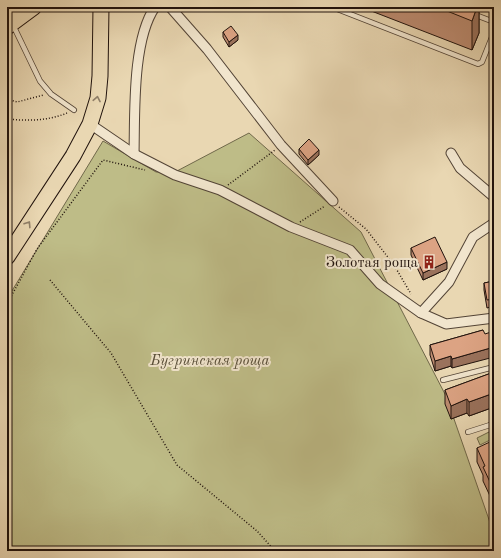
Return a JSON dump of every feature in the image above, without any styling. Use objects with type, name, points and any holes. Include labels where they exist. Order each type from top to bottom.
[{"type":"main road","points":[[9,20],[11,7]]},
{"type":"main road","points":[[9,20],[34,7]]},
{"type":"main road","points":[[7,257],[73,156],[90,124],[98,98],[100,76],[101,7]]},
{"type":"street","points":[[134,154],[137,82],[140,52],[146,27],[154,7]]},
{"type":"street","points":[[170,7],[207,49],[281,145],[333,201]]},
{"type":"street","points":[[90,124],[134,154],[175,175],[220,190],[291,227],[350,250],[380,284],[421,313],[446,324],[494,318]]},
{"type":"street","points":[[451,153],[460,168],[494,197]]},
{"type":"street","points":[[421,313],[449,282],[473,237],[494,223]]},
{"type":"lane","points":[[332,7],[478,64],[482,62],[494,32]]},
{"type":"lane","points":[[467,12],[494,22]]},
{"type":"lane","points":[[9,20],[40,81],[51,94],[74,110]]},
{"type":"lane","points":[[443,380],[494,367]]},
{"type":"lane","points":[[468,432],[490,425],[494,421]]},
{"type":"path","points":[[7,99],[17,102],[51,94]]},
{"type":"path","points":[[7,119],[35,121],[59,116],[74,110]]},
{"type":"path","points":[[220,190],[281,145]]},
{"type":"path","points":[[7,304],[37,249],[103,160],[156,172],[164,169]]},
{"type":"path","points":[[291,227],[333,201],[366,229],[394,265],[421,313]]},
{"type":"path","points":[[50,280],[111,353],[177,466],[257,531],[275,551]]},
{"type":"green space","name":"Бугринская роща","points":[[249,133],[361,232],[446,396],[494,534],[494,551],[7,551],[7,299],[103,141],[156,172],[177,171]]},
{"type":"green space","points":[[489,432],[492,439],[480,445],[477,438]]},
{"type":"building","points":[[437,7],[477,7],[472,21]]},
{"type":"building","points":[[231,26],[238,35],[229,42],[223,32]]},
{"type":"building","points":[[309,139],[319,150],[308,160],[299,149]]},
{"type":"building","name":"Золотая роща","points":[[435,237],[447,262],[423,273],[411,248]]},
{"type":"building","points":[[494,281],[494,299],[487,300],[484,283]]},
{"type":"building","points":[[483,330],[485,334],[494,331],[494,347],[452,359],[451,356],[435,361],[430,345]]},
{"type":"building","points":[[494,372],[494,393],[469,402],[467,399],[451,406],[445,390]]},
{"type":"building","points":[[492,441],[494,446],[494,482],[490,482],[477,448]]},
{"type":"place","name":"Золотая роща","points":[[429,262]]}]
